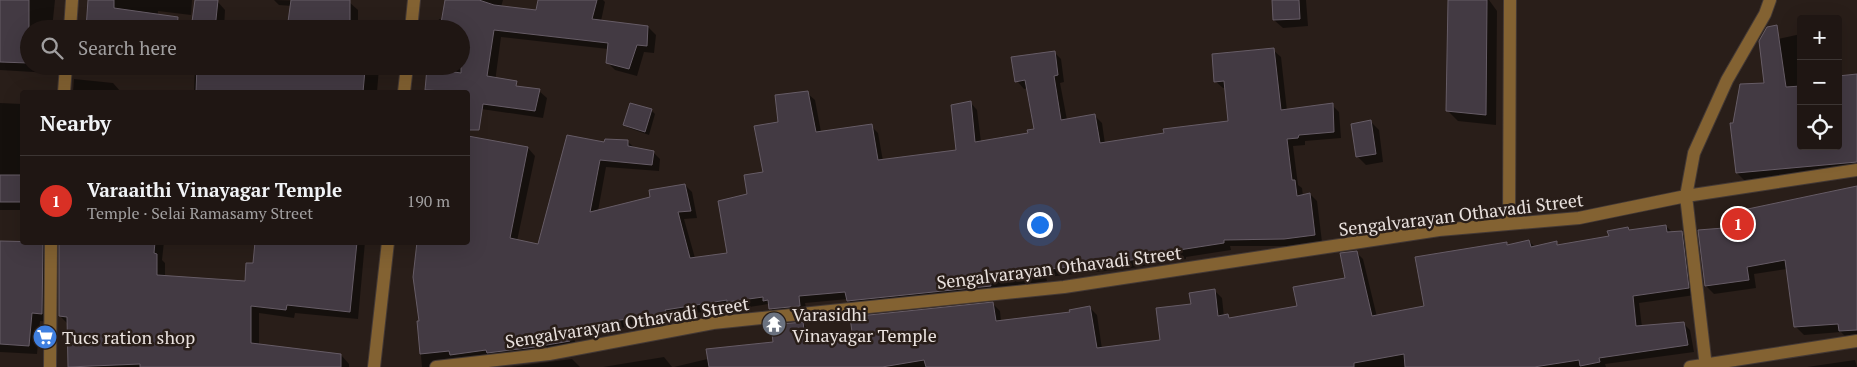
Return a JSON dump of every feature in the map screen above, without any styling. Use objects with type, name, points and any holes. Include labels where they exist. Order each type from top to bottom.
[{"type":"street","points":[[71,20],[72,0]]},
{"type":"street","points":[[412,20],[414,0]]},
{"type":"street","points":[[1509,224],[1510,0]]},
{"type":"street","points":[[1706,366],[1686,196],[1694,153],[1727,80],[1765,14],[1770,0]]},
{"type":"street","points":[[64,90],[65,75]]},
{"type":"street","points":[[404,90],[406,75]]},
{"type":"street","name":"Sengalvarayan Othavadi Street","points":[[436,367],[549,354],[713,323],[1064,287],[1439,230],[1579,218],[1686,196],[1857,170]]},
{"type":"street","points":[[50,367],[51,245]]},
{"type":"street","points":[[374,367],[388,245]]},
{"type":"street","points":[[1690,367],[1857,341]]},
{"type":"building","points":[[0,0],[29,0],[29,20],[20,20],[20,63],[0,62]]},
{"type":"building","points":[[88,0],[114,0],[114,8],[178,17],[178,20],[87,20]]},
{"type":"building","points":[[195,0],[218,0],[216,20],[192,20]]},
{"type":"building","points":[[291,0],[350,0],[350,20],[288,20]]},
{"type":"building","points":[[445,0],[479,0],[494,5],[536,10],[538,0],[597,0],[592,19],[648,26],[647,46],[637,45],[629,69],[606,63],[608,43],[494,30],[487,76],[517,81],[516,86],[540,89],[535,111],[483,104],[479,130],[470,130],[470,90],[425,90],[426,75],[470,75],[470,20],[442,20]]},
{"type":"building","points":[[1272,0],[1299,0],[1300,19],[1273,20]]},
{"type":"building","points":[[1448,0],[1487,0],[1486,115],[1446,111]]},
{"type":"building","points":[[1777,25],[1786,87],[1797,86],[1797,150],[1842,150],[1842,76],[1857,74],[1857,162],[1736,173],[1730,123],[1733,123],[1740,84],[1764,83],[1759,41],[1767,27]]},
{"type":"building","points":[[1274,48],[1281,110],[1333,103],[1334,132],[1299,135],[1298,138],[1287,139],[1292,180],[1295,180],[1297,196],[1310,193],[1315,235],[1284,239],[1224,240],[1224,243],[1119,262],[1040,270],[1041,274],[990,282],[991,286],[847,301],[845,292],[799,296],[800,306],[769,309],[768,300],[763,301],[763,297],[727,302],[727,300],[665,310],[666,313],[568,328],[570,341],[487,353],[486,350],[450,355],[449,351],[420,354],[417,321],[419,321],[413,277],[417,245],[470,245],[470,136],[528,147],[510,238],[538,244],[567,135],[604,142],[605,139],[628,140],[628,146],[654,151],[652,165],[600,160],[590,212],[650,197],[649,190],[685,184],[691,211],[678,212],[690,258],[727,253],[718,201],[747,194],[744,175],[763,172],[754,126],[778,122],[775,95],[808,91],[816,132],[872,124],[878,160],[956,150],[951,105],[971,101],[975,142],[1028,133],[1027,130],[1034,129],[1025,80],[1015,82],[1011,57],[1055,51],[1058,75],[1054,76],[1061,120],[1095,114],[1100,143],[1164,133],[1163,129],[1228,121],[1224,81],[1214,82],[1212,54]]},
{"type":"building","points":[[197,75],[365,75],[363,90],[196,90]]},
{"type":"building","points":[[630,103],[652,109],[645,132],[623,125]]},
{"type":"building","points":[[1371,120],[1376,154],[1356,157],[1351,124]]},
{"type":"building","points":[[0,175],[20,175],[20,202],[0,202]]},
{"type":"building","points":[[1857,186],[1857,330],[1839,331],[1838,324],[1794,327],[1785,260],[1747,267],[1749,280],[1705,286],[1698,230],[1724,228],[1723,220],[1745,220],[1743,210]]},
{"type":"building","points":[[1666,225],[1667,232],[1682,231],[1689,288],[1633,296],[1636,326],[1684,322],[1688,345],[1599,358],[1600,362],[1580,366],[1579,360],[1534,367],[1405,367],[1404,354],[1354,363],[1354,367],[926,367],[924,360],[882,367],[709,367],[706,349],[773,342],[771,325],[803,322],[806,344],[850,339],[848,333],[852,332],[850,317],[993,302],[996,321],[1070,312],[1069,310],[1090,306],[1097,348],[1160,340],[1156,308],[1191,304],[1189,293],[1215,289],[1218,316],[1228,314],[1229,318],[1297,306],[1293,287],[1345,278],[1340,253],[1357,251],[1372,316],[1424,306],[1415,257],[1507,242],[1507,245],[1529,240],[1531,247],[1557,241],[1557,245],[1609,236],[1607,231],[1628,227],[1629,230]]},
{"type":"building","points":[[0,241],[20,241],[20,245],[43,245],[42,314],[32,313],[29,346],[0,344]]},
{"type":"building","points":[[59,245],[155,245],[154,253],[157,254],[157,275],[245,281],[246,263],[253,263],[255,245],[357,245],[350,312],[287,305],[286,310],[251,306],[251,343],[341,354],[341,367],[140,367],[140,364],[68,367],[67,317],[59,316]]},
{"type":"place","name":"Varaaithi Vinayagar Temple","points":[[1738,224]]},
{"type":"place","name":"Varasidhi Vinayagar Temple","points":[[774,324]]},
{"type":"place","name":"Tucs ration shop","points":[[45,337]]}]
